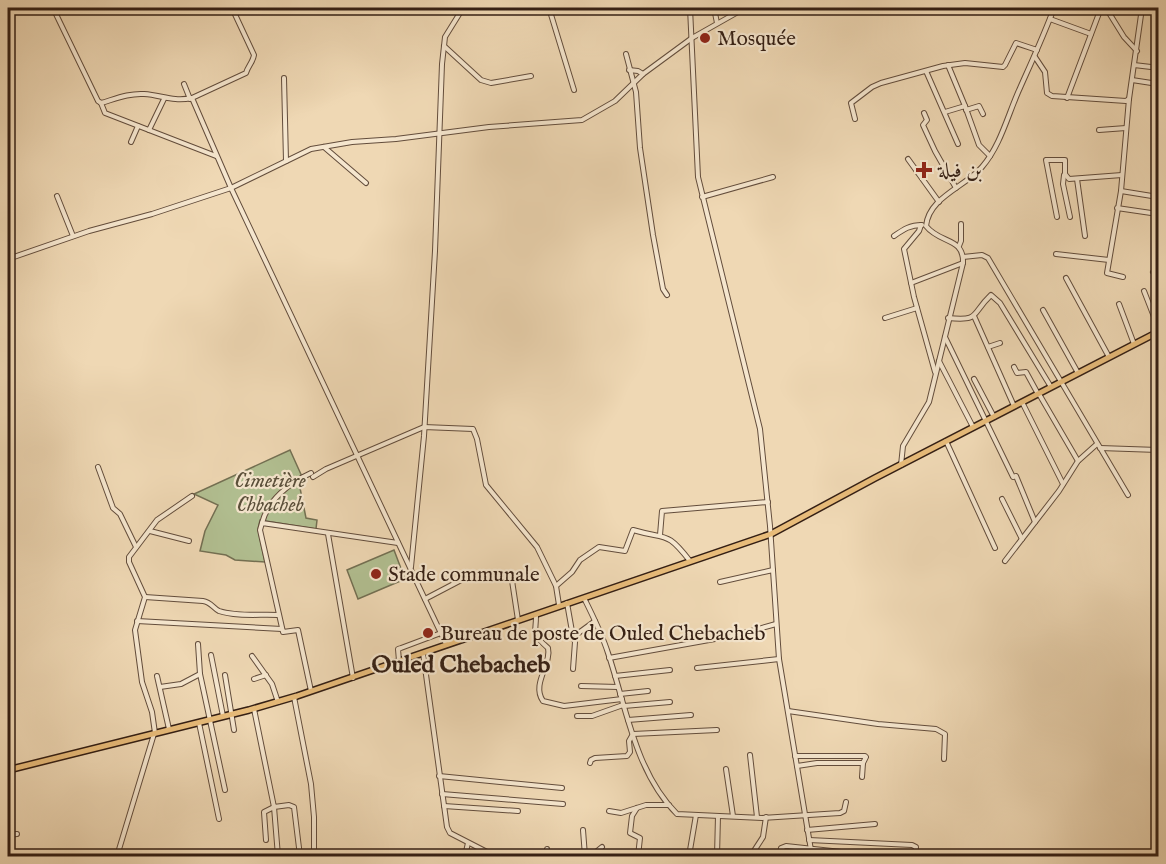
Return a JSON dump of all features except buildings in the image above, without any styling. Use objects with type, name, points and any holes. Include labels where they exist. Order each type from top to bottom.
[{"type":"main road","points":[[8,770],[278,702],[771,534],[1134,345],[1158,330]]},
{"type":"street","points":[[53,8],[105,113],[217,157]]},
{"type":"street","points":[[101,103],[130,94],[146,94],[174,101],[191,99],[246,73],[248,64],[254,55],[232,8]]},
{"type":"street","points":[[411,569],[424,427],[444,45],[445,37],[463,8]]},
{"type":"street","points":[[549,8],[574,90]]},
{"type":"street","points":[[690,8],[697,171],[760,425],[771,534],[779,659],[812,856]]},
{"type":"street","points":[[714,8],[717,24]]},
{"type":"street","points":[[8,259],[73,236],[152,214],[231,188],[311,149],[352,142],[489,127],[582,120],[615,101],[643,74],[692,38],[745,8]]},
{"type":"street","points":[[936,372],[917,309],[904,249],[939,202],[981,169],[990,156],[1035,57],[1054,8]]},
{"type":"street","points":[[1067,98],[1101,8]]},
{"type":"street","points":[[1106,8],[1137,51]]},
{"type":"street","points":[[1123,277],[1107,274],[1120,191],[1129,99],[1142,8]]},
{"type":"street","points":[[1050,19],[1090,34]]},
{"type":"street","points":[[855,119],[851,103],[872,87],[948,65],[965,63],[1003,67],[1016,43],[1037,50]]},
{"type":"street","points":[[444,45],[481,80],[491,83],[531,76]]},
{"type":"street","points":[[626,54],[636,92],[640,147],[653,235],[663,289],[667,295]]},
{"type":"street","points":[[1035,57],[1045,72],[1047,93],[1052,96],[1126,101],[1129,99]]},
{"type":"street","points":[[948,65],[979,145],[990,156]]},
{"type":"street","points":[[1134,65],[1151,67]]},
{"type":"street","points":[[629,70],[643,74]]},
{"type":"street","points":[[926,71],[958,144]]},
{"type":"street","points":[[284,78],[286,161]]},
{"type":"street","points":[[1132,80],[1158,84]]},
{"type":"street","points":[[184,84],[446,644]]},
{"type":"street","points":[[149,130],[164,98]]},
{"type":"street","points":[[945,112],[979,106],[983,114]]},
{"type":"street","points":[[924,113],[927,120],[923,125],[956,188]]},
{"type":"street","points":[[131,142],[138,126]]},
{"type":"street","points":[[1099,130],[1126,128]]},
{"type":"street","points":[[324,146],[366,183]]},
{"type":"street","points":[[908,159],[939,202]]},
{"type":"street","points":[[1057,217],[1046,160],[1065,160],[1063,184],[1070,217]]},
{"type":"street","points":[[1065,174],[1069,179],[1122,175]]},
{"type":"street","points":[[702,197],[773,177]]},
{"type":"street","points":[[1077,178],[1085,236]]},
{"type":"street","points":[[1120,191],[1158,197]]},
{"type":"street","points":[[57,195],[73,236]]},
{"type":"street","points":[[1117,208],[1158,214]]},
{"type":"street","points":[[894,236],[906,227],[914,224],[923,225],[938,238],[959,246]]},
{"type":"street","points":[[901,466],[903,446],[927,408],[939,361],[963,263],[959,246],[961,224]]},
{"type":"street","points":[[1056,254],[1109,260]]},
{"type":"street","points":[[963,257],[982,255],[988,258],[1128,495]]},
{"type":"street","points":[[911,283],[963,263]]},
{"type":"street","points":[[1153,272],[1158,267]]},
{"type":"street","points":[[1066,278],[1109,357]]},
{"type":"street","points":[[1144,291],[1158,330]]},
{"type":"street","points":[[948,318],[966,320],[974,315],[991,296],[1000,303],[1051,387]]},
{"type":"street","points":[[1119,304],[1134,345]]},
{"type":"street","points":[[885,318],[917,309]]},
{"type":"street","points":[[1043,310],[1078,373]]},
{"type":"street","points":[[974,315],[1014,406]]},
{"type":"street","points":[[944,336],[1013,477],[1016,476],[1035,522]]},
{"type":"street","points":[[988,348],[1000,343]]},
{"type":"street","points":[[939,361],[974,427]]},
{"type":"street","points":[[1014,367],[1017,374],[1026,372],[1078,460]]},
{"type":"street","points":[[974,379],[994,417]]},
{"type":"street","points":[[1022,402],[1063,485]]},
{"type":"street","points":[[282,629],[260,530],[266,510],[279,495],[303,476],[312,475],[357,457],[424,427],[473,429],[477,439],[483,479],[537,548],[556,586],[560,605]]},
{"type":"street","points":[[946,441],[995,548]]},
{"type":"street","points":[[1005,561],[1063,485],[1078,460],[1098,446],[1158,450]]},
{"type":"street","points":[[98,467],[113,508],[120,514],[136,547]]},
{"type":"street","points":[[117,856],[154,733],[152,712],[141,671],[135,630],[145,597],[129,562],[129,557],[157,520],[192,496]]},
{"type":"street","points":[[1002,500],[1023,539]]},
{"type":"street","points":[[660,535],[662,511],[768,502]]},
{"type":"street","points":[[262,523],[399,543]]},
{"type":"street","points":[[556,586],[572,572],[580,560],[599,547],[625,551],[633,530],[672,539],[690,561]]},
{"type":"street","points":[[150,531],[189,541]]},
{"type":"street","points":[[328,534],[353,678]]},
{"type":"street","points":[[720,582],[773,570]]},
{"type":"street","points":[[425,599],[467,577],[486,573],[511,574],[518,621]]},
{"type":"street","points":[[145,597],[208,602],[216,610],[230,613],[278,615]]},
{"type":"street","points":[[584,597],[609,658],[633,735],[648,771],[676,814],[805,817],[840,813],[844,811],[846,802]]},
{"type":"street","points":[[567,603],[575,642],[573,669]]},
{"type":"street","points":[[536,615],[534,634],[536,639],[548,648],[549,653],[541,678],[540,697],[543,701],[564,706],[622,699]]},
{"type":"street","points":[[137,621],[282,629],[283,632],[298,630],[310,691]]},
{"type":"street","points":[[573,637],[595,621]]},
{"type":"street","points":[[609,658],[736,635],[777,624]]},
{"type":"street","points":[[399,661],[398,650],[401,648],[441,633]]},
{"type":"street","points":[[198,644],[200,674],[225,790]]},
{"type":"street","points":[[423,652],[447,827],[450,833],[492,856]]},
{"type":"street","points":[[211,655],[223,717]]},
{"type":"street","points":[[252,656],[266,675],[278,702]]},
{"type":"street","points":[[696,668],[779,659]]},
{"type":"street","points":[[615,676],[670,670]]},
{"type":"street","points":[[160,687],[182,684],[200,674]]},
{"type":"street","points":[[158,675],[169,729]]},
{"type":"street","points":[[225,675],[234,730]]},
{"type":"street","points":[[254,679],[266,675]]},
{"type":"street","points":[[581,686],[618,687]]},
{"type":"street","points":[[620,694],[648,691]]},
{"type":"street","points":[[294,697],[311,784],[314,856]]},
{"type":"street","points":[[577,716],[592,716],[624,705],[670,702]]},
{"type":"street","points":[[254,709],[274,807],[278,856]]},
{"type":"street","points":[[788,711],[878,724],[936,729],[945,734],[944,759]]},
{"type":"street","points":[[628,720],[691,715]]},
{"type":"street","points":[[199,723],[219,819]]},
{"type":"street","points":[[633,735],[717,730]]},
{"type":"street","points":[[590,763],[592,759],[627,756],[630,752],[629,741],[633,735]]},
{"type":"street","points":[[750,755],[757,817]]},
{"type":"street","points":[[795,756],[865,756],[862,764],[862,777]]},
{"type":"street","points":[[797,766],[817,763],[862,764]]},
{"type":"street","points":[[726,769],[733,816]]},
{"type":"street","points":[[439,776],[562,788]]},
{"type":"street","points":[[442,794],[563,804]]},
{"type":"street","points":[[266,840],[264,812],[274,807],[290,805],[294,807],[300,856]]},
{"type":"street","points":[[609,811],[621,813],[638,807],[670,805]]},
{"type":"street","points":[[444,807],[518,811]]},
{"type":"street","points":[[638,807],[632,816],[630,833],[640,838],[638,856]]},
{"type":"street","points":[[689,856],[696,815]]},
{"type":"street","points":[[717,856],[718,816]]},
{"type":"street","points":[[753,856],[752,854],[763,837],[766,817]]},
{"type":"street","points":[[807,830],[875,824]]},
{"type":"street","points":[[583,830],[585,856]]},
{"type":"street","points":[[8,836],[17,834]]},
{"type":"street","points":[[809,840],[912,846],[916,847],[915,856]]},
{"type":"street","points":[[465,856],[468,843]]},
{"type":"street","points":[[779,856],[782,846],[878,856]]},
{"type":"street","points":[[591,856],[602,847]]},
{"type":"street","points":[[546,856],[547,849]]},
{"type":"green space","name":"Cimetière Chbacheb","points":[[290,450],[304,481],[299,483],[306,518],[317,520],[316,529],[260,520],[258,529],[265,562],[235,560],[226,555],[200,551],[205,531],[218,505],[194,494]]},
{"type":"green space","name":"Stade communale","points":[[394,550],[405,579],[358,599],[347,570]]},
{"type":"place","name":"Mosquée","points":[[705,38]]},
{"type":"place","name":"بن فيلة","points":[[924,170]]},
{"type":"place","name":"Stade communale","points":[[376,574]]},
{"type":"place","name":"Bureau de poste de Ouled Chebacheb","points":[[428,633]]},
{"type":"district","name":"Ouled Chebacheb","points":[[461,664]]}]
